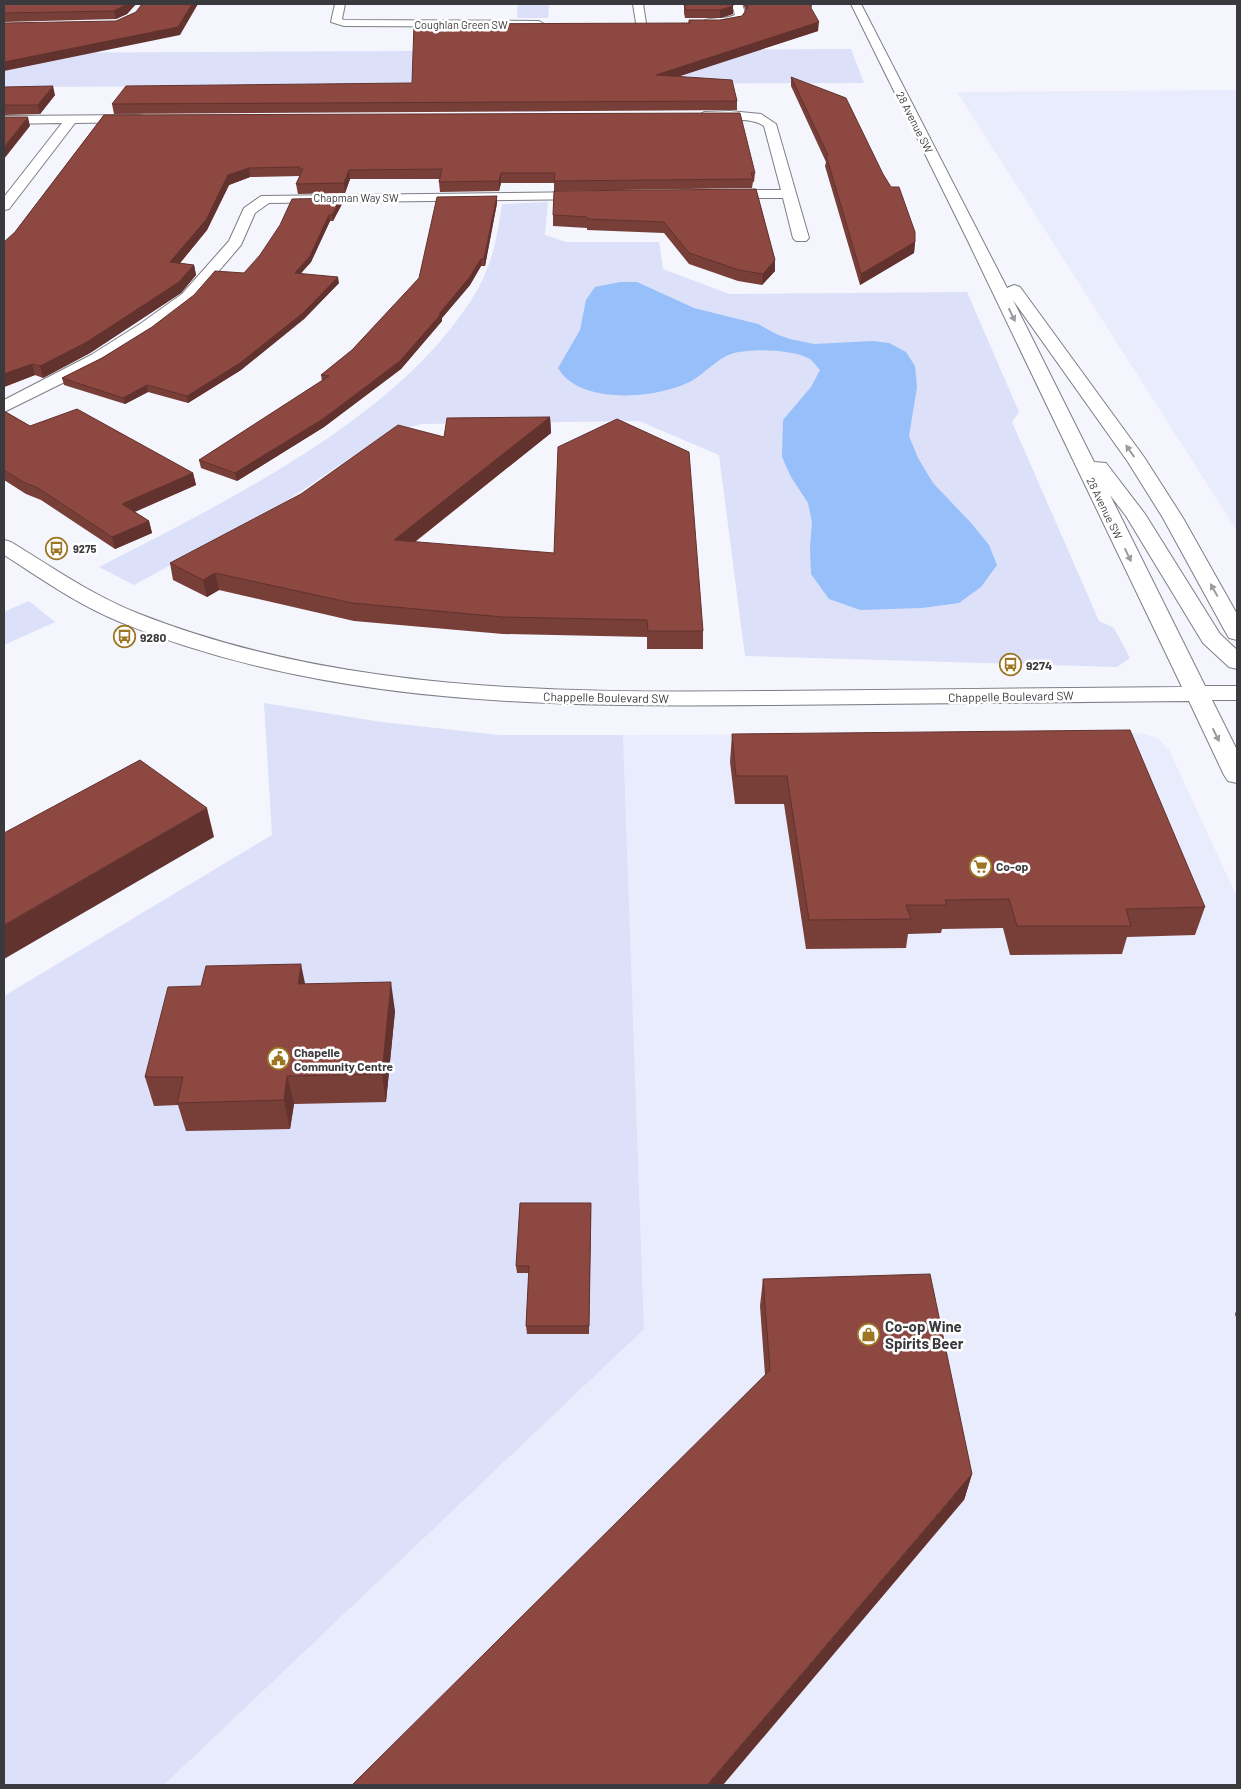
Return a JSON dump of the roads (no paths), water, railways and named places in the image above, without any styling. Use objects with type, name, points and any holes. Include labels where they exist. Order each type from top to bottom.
[{"type":"street","name":"Coughlan Green SW","points":[[340,4],[336,22],[361,24],[555,24]]},
{"type":"street","points":[[638,4],[641,24]]},
{"type":"street","points":[[694,23],[736,20],[741,16],[737,4]]},
{"type":"street","name":"28 Avenue SW","points":[[856,4],[975,239],[1195,694],[1237,776]]},
{"type":"street","points":[[425,24],[428,10]]},
{"type":"street","points":[[689,116],[739,115],[765,119],[770,124],[801,238]]},
{"type":"street","points":[[4,206],[72,119]]},
{"type":"street","points":[[4,120],[148,119]]},
{"type":"street","points":[[709,194],[788,194]]},
{"type":"street","name":"Chapman Way SW","points":[[4,406],[97,359],[146,328],[188,296],[236,242],[250,211],[266,199],[611,196]]},
{"type":"street","name":"28 Avenue SW","points":[[975,239],[1137,461],[1173,518],[1237,633]]},
{"type":"street","points":[[1061,416],[1134,514],[1211,638],[1237,662]]},
{"type":"street","name":"Chappelle Boulevard SW","points":[[4,546],[78,592],[128,617],[181,638],[316,672],[393,685],[477,694],[626,699],[1237,693]]},
{"type":"water","points":[[620,282],[637,282],[694,308],[758,324],[790,339],[814,344],[873,341],[889,343],[906,352],[915,366],[917,387],[909,436],[918,458],[933,483],[989,545],[997,565],[981,587],[959,603],[922,608],[860,610],[829,599],[811,574],[810,547],[812,522],[808,503],[791,477],[782,457],[783,420],[811,387],[820,370],[810,359],[782,351],[760,350],[739,352],[726,356],[716,362],[693,380],[679,386],[642,395],[602,394],[584,389],[569,380],[558,368],[580,330],[586,300],[595,287]]},
{"type":"place","name":"9275","points":[[57,548]]},
{"type":"place","name":"9280","points":[[124,637]]},
{"type":"place","name":"9274","points":[[1010,665]]},
{"type":"place","name":"Co-op","points":[[980,866]]},
{"type":"place","name":"Chapelle Community Centre","points":[[278,1059]]},
{"type":"place","name":"Co-op Wine Spirits Beer","points":[[869,1335]]}]
